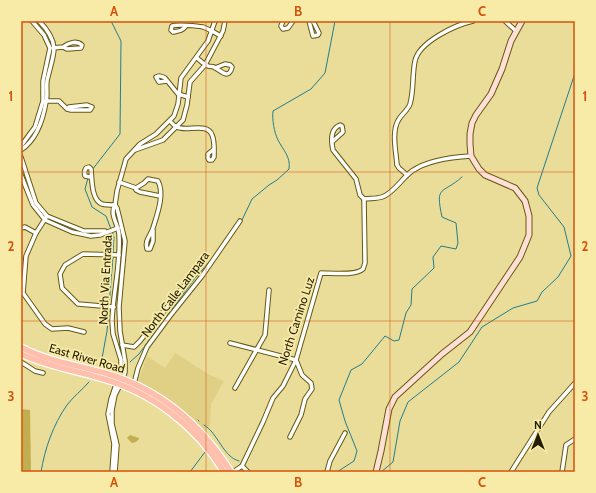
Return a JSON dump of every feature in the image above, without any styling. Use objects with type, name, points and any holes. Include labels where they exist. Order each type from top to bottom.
[{"type":"main road","points":[[376,472],[389,409],[395,397],[442,354],[470,332],[520,256],[529,235],[529,216],[525,201],[515,188],[485,175],[475,164],[471,156],[470,134],[472,123],[490,94],[502,69],[511,41],[522,21]]},
{"type":"main road","name":"East River Road","points":[[21,347],[50,359],[120,381],[156,402],[179,419],[210,451],[224,472]]},
{"type":"main road","name":"East River Road","points":[[21,354],[44,364],[134,384],[164,400],[195,425],[218,451],[232,472]]},
{"type":"street","points":[[32,21],[44,35],[52,48]]},
{"type":"street","points":[[21,150],[29,143],[38,130],[43,117],[45,101],[43,81],[52,48],[48,31],[39,21]]},
{"type":"street","name":"North Via Entrada","points":[[112,472],[114,444],[108,414],[111,399],[120,381],[121,370],[121,360],[113,327],[113,306],[119,234],[117,208],[115,205],[119,182],[126,159],[140,144],[156,134],[174,116],[181,78],[208,41],[215,21]]},
{"type":"street","points":[[132,152],[163,140],[183,120],[190,82],[205,65],[221,36],[225,21]]},
{"type":"street","points":[[282,21],[281,26],[283,29],[288,28],[293,21]]},
{"type":"street","points":[[309,21],[313,36],[315,36],[319,33],[313,21]]},
{"type":"street","points":[[407,175],[399,168],[397,164],[395,138],[398,120],[410,105],[414,65],[417,54],[442,33],[454,27],[474,21]]},
{"type":"street","points":[[505,21],[516,31]]},
{"type":"street","points":[[186,26],[203,27],[221,36]]},
{"type":"street","points":[[52,48],[64,47]]},
{"type":"street","points":[[197,58],[205,65],[215,68]]},
{"type":"street","points":[[167,81],[178,94],[188,98]]},
{"type":"street","points":[[45,101],[59,102],[67,109],[71,110],[90,110],[92,107],[87,105],[67,109]]},
{"type":"street","points":[[21,146],[34,127],[45,101]]},
{"type":"street","points":[[170,121],[177,127],[187,129],[202,128],[210,131],[214,149]]},
{"type":"street","points":[[332,142],[343,132],[342,126],[340,125],[335,128],[331,137],[333,150],[356,179],[360,194],[364,199],[384,197],[407,175],[418,167],[431,162],[456,157],[471,156]]},
{"type":"street","points":[[21,157],[23,171],[36,203],[46,218]]},
{"type":"street","points":[[21,175],[33,205],[46,218],[82,232],[107,232],[119,227]]},
{"type":"street","points":[[90,177],[96,199],[100,203],[115,205]]},
{"type":"street","points":[[136,188],[148,179],[158,181],[161,188],[153,230]]},
{"type":"street","points":[[119,182],[136,188],[136,190],[140,192],[160,196]]},
{"type":"street","name":"North Camino Luz","points":[[242,466],[273,398],[283,386],[296,360],[321,273],[358,272],[363,269],[364,199]]},
{"type":"street","points":[[46,218],[36,233],[26,256],[23,293],[45,324],[52,329],[68,328],[84,332]]},
{"type":"street","name":"North Calle Lampara","points":[[134,384],[138,368],[148,348],[170,316],[202,276],[240,221]]},
{"type":"street","points":[[21,228],[25,226],[36,233]]},
{"type":"street","name":"North Via Entrada","points":[[115,472],[117,445],[112,424],[112,410],[125,361],[120,331],[119,307],[125,241],[119,227]]},
{"type":"street","points":[[21,253],[26,256]]},
{"type":"street","points":[[119,307],[78,304],[62,288],[60,274],[65,265],[83,254],[124,256]]},
{"type":"street","name":"North Calle Lampara","points":[[117,346],[122,345],[134,347],[191,277]]},
{"type":"street","points":[[235,388],[265,335],[269,290]]},
{"type":"street","points":[[230,342],[296,360],[302,375],[311,383],[312,386],[305,399],[299,420],[290,436]]},
{"type":"street","points":[[21,362],[35,371],[43,373]]},
{"type":"street","points":[[511,472],[548,412],[575,382]]},
{"type":"street","points":[[327,472],[330,461],[345,433]]},
{"type":"street","points":[[562,472],[566,446],[575,439]]},
{"type":"street","points":[[232,472],[242,466],[248,472]]},
{"type":"shaded area","points":[[175,353],[208,374],[224,381],[211,404],[210,426],[204,431],[178,407],[138,382],[147,356],[165,368]]},
{"type":"shaded area","points":[[21,409],[30,410],[31,472],[21,472]]},
{"type":"shaded area","points":[[130,435],[139,439],[132,443],[127,438]]},
{"type":"waterway","points":[[92,170],[120,134],[121,41],[111,21]]},
{"type":"waterway","points":[[242,220],[252,199],[289,169],[288,157],[275,133],[273,111],[311,89],[325,73],[335,21]]},
{"type":"waterway","points":[[381,472],[393,462],[400,421],[408,402],[459,362],[482,327],[513,308],[537,301],[542,292],[558,277],[571,256],[564,227],[539,195],[537,188],[575,73]]},
{"type":"waterway","points":[[337,472],[354,461],[357,451],[345,421],[339,400],[351,370],[362,364],[385,336],[394,341],[399,340],[406,313],[411,305],[412,289],[434,268],[433,257],[441,246],[456,249],[458,243],[456,223],[442,217],[439,199],[442,191],[462,177]]},
{"type":"waterway","points":[[88,178],[85,189],[92,207],[106,216],[114,237],[113,254]]},
{"type":"waterway","points":[[109,306],[113,257]]},
{"type":"waterway","points":[[130,362],[139,354],[195,278],[212,259]]},
{"type":"waterway","points":[[101,364],[109,309]]},
{"type":"waterway","points":[[41,472],[47,446],[62,413],[69,402],[89,382]]},
{"type":"waterway","points":[[204,425],[213,433],[229,455],[233,459],[239,461]]},
{"type":"waterway","points":[[190,472],[205,452]]}]
